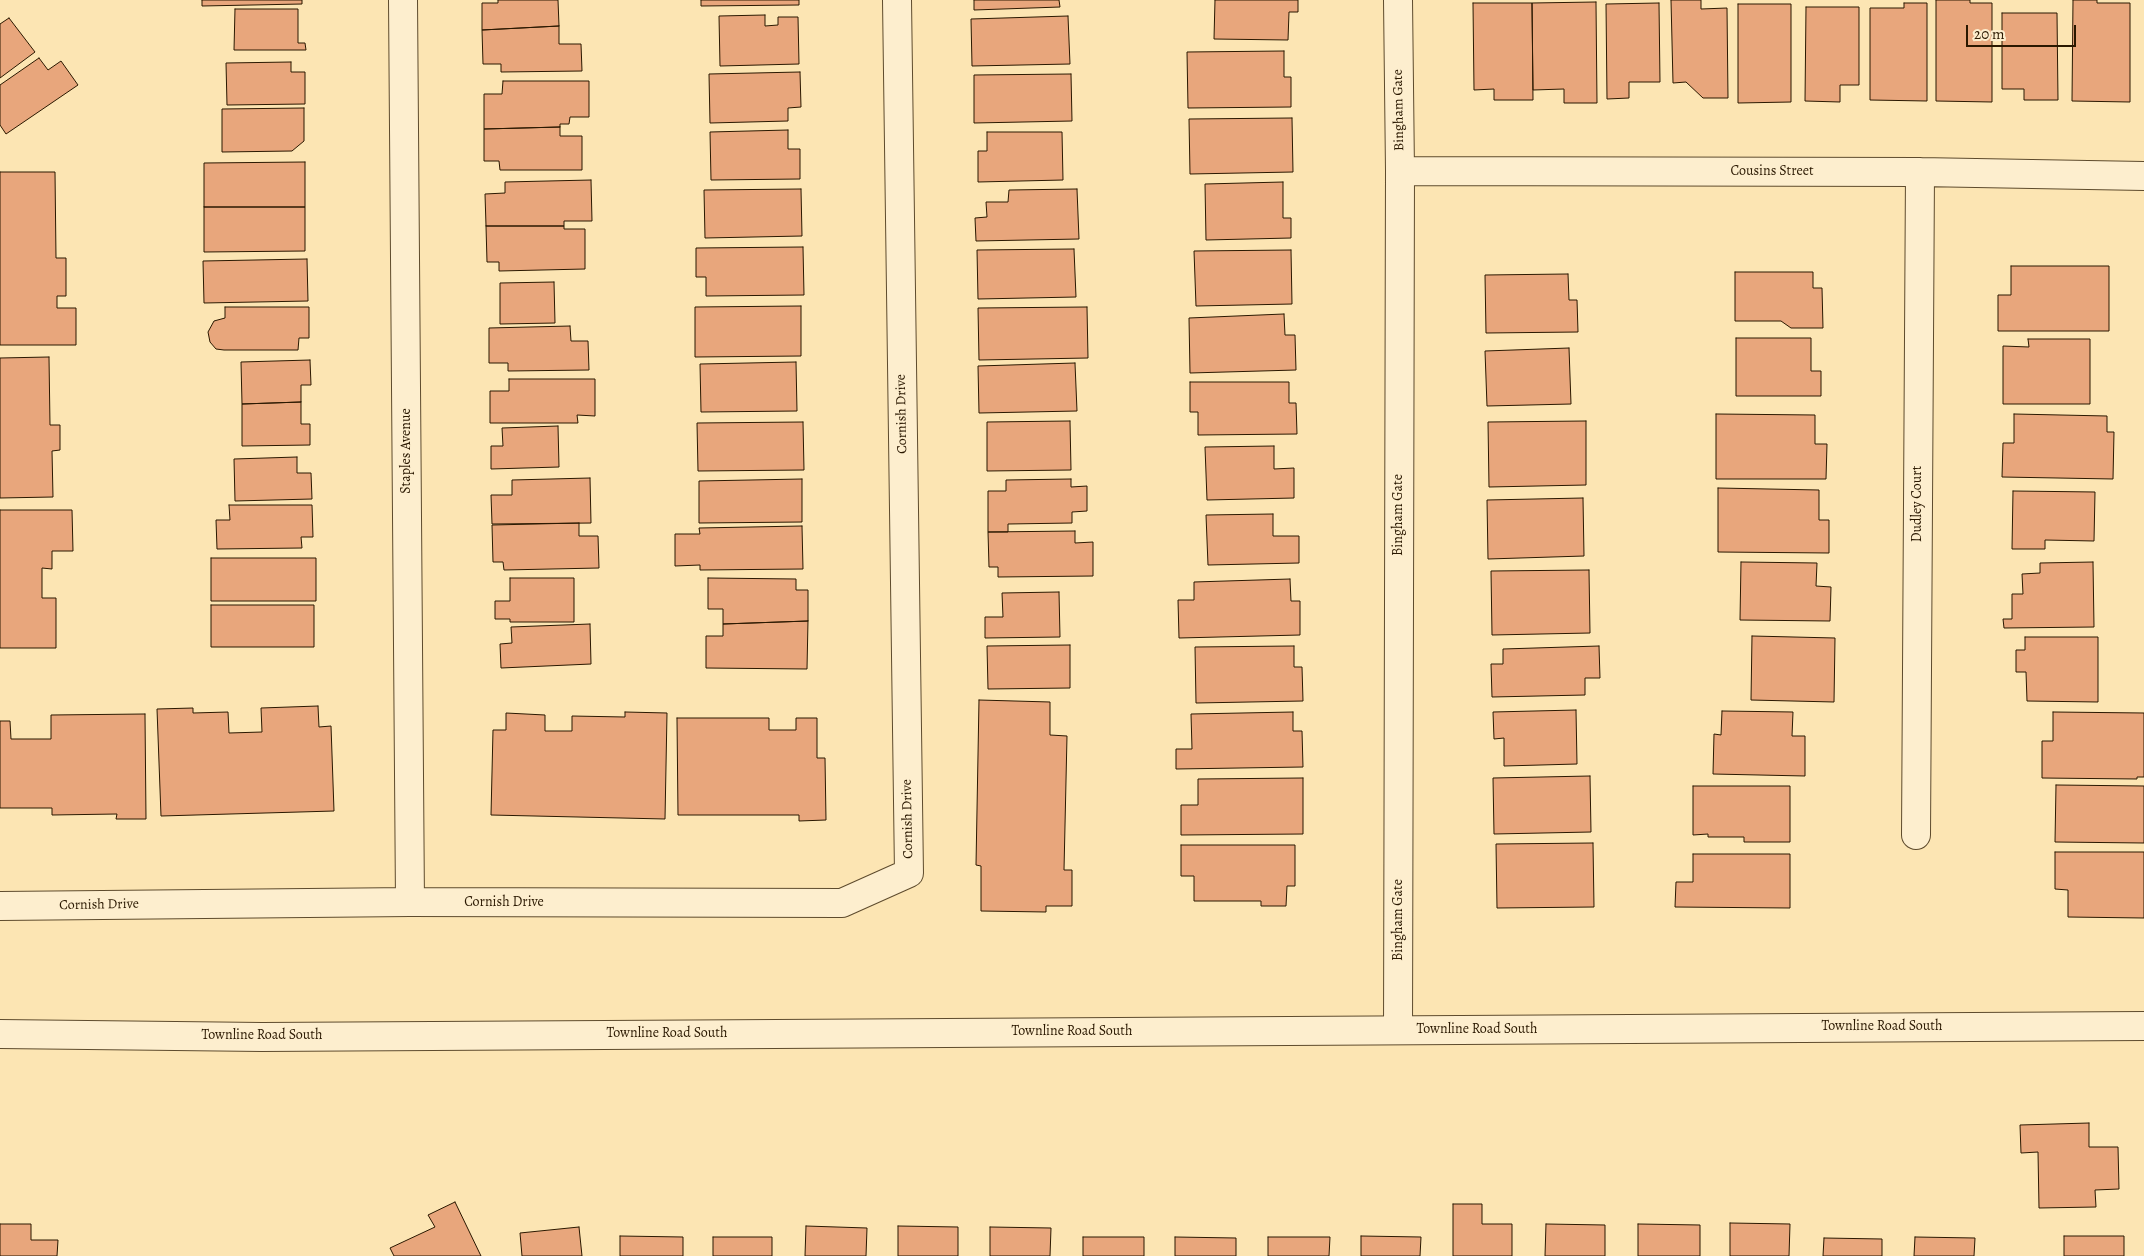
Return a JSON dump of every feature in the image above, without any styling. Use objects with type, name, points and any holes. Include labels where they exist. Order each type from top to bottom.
[{"type":"street","name":"Staples Avenue","points":[[403,0],[410,902]]},
{"type":"street","name":"Cornish Drive","points":[[0,906],[410,902],[842,904],[909,873],[897,0]]},
{"type":"street","name":"Bingham Gate","points":[[1398,0],[1400,171],[1398,1030]]},
{"type":"street","name":"Cousins Street","points":[[1400,171],[1920,172],[2144,176]]},
{"type":"street","name":"Dudley Court","points":[[1916,835],[1920,172]]},
{"type":"street","name":"Townline Road South","points":[[0,1034],[262,1037],[2144,1026]]},
{"type":"building","points":[[202,0],[302,0],[302,4],[202,6]]},
{"type":"building","points":[[498,0],[558,0],[559,26],[482,30],[482,3],[498,3]]},
{"type":"building","points":[[701,0],[799,0],[799,5],[701,6]]},
{"type":"building","points":[[974,0],[1059,0],[1060,7],[974,10]]},
{"type":"building","points":[[1215,0],[1298,0],[1298,12],[1289,12],[1288,40],[1214,39]]},
{"type":"building","points":[[1671,0],[1701,0],[1701,9],[1727,8],[1728,98],[1703,98],[1686,82],[1673,83]]},
{"type":"building","points":[[1936,0],[1970,0],[1970,3],[1992,3],[1992,102],[1936,101]]},
{"type":"building","points":[[2073,0],[2097,0],[2097,3],[2130,3],[2130,102],[2072,101]]},
{"type":"building","points":[[1596,2],[1597,103],[1564,103],[1564,89],[1533,90],[1532,3]]},
{"type":"building","points":[[1473,3],[1532,3],[1533,100],[1494,100],[1494,89],[1474,90]]},
{"type":"building","points":[[1659,3],[1660,82],[1629,82],[1629,98],[1607,99],[1606,4]]},
{"type":"building","points":[[1904,3],[1927,3],[1927,101],[1870,100],[1870,8],[1904,8]]},
{"type":"building","points":[[1738,4],[1791,4],[1791,102],[1738,103]]},
{"type":"building","points":[[1806,7],[1859,7],[1859,85],[1840,85],[1840,102],[1805,101]]},
{"type":"building","points":[[235,9],[298,9],[298,43],[305,43],[306,50],[234,50]]},
{"type":"building","points":[[2002,13],[2057,13],[2058,100],[2024,100],[2024,89],[2002,89]]},
{"type":"building","points":[[765,15],[765,26],[778,25],[778,17],[798,17],[799,64],[720,66],[719,16]]},
{"type":"building","points":[[1068,16],[1070,64],[972,66],[971,19]]},
{"type":"building","points":[[9,18],[35,52],[0,78],[0,24]]},
{"type":"building","points":[[559,26],[559,44],[581,44],[582,71],[501,72],[501,64],[483,64],[482,30]]},
{"type":"building","points":[[1284,51],[1284,77],[1291,77],[1291,107],[1188,108],[1187,52]]},
{"type":"building","points":[[39,58],[48,70],[61,61],[78,85],[6,134],[0,125],[0,85]]},
{"type":"building","points":[[291,62],[291,72],[305,72],[305,104],[227,105],[226,63]]},
{"type":"building","points":[[800,72],[801,107],[788,108],[788,121],[710,123],[709,74]]},
{"type":"building","points":[[1071,74],[1072,121],[974,123],[974,75]]},
{"type":"building","points":[[503,81],[589,81],[589,117],[570,117],[569,124],[560,124],[560,127],[484,129],[484,94],[502,94]]},
{"type":"building","points":[[304,108],[304,141],[292,151],[222,152],[222,109]]},
{"type":"building","points":[[1292,118],[1293,172],[1190,174],[1189,119]]},
{"type":"building","points":[[560,127],[560,136],[582,136],[582,170],[500,170],[499,161],[484,161],[484,129]]},
{"type":"building","points":[[788,130],[788,149],[800,149],[800,179],[711,180],[710,132]]},
{"type":"building","points":[[987,132],[1062,132],[1063,180],[978,182],[978,151],[987,151]]},
{"type":"building","points":[[305,162],[305,207],[204,207],[204,163]]},
{"type":"building","points":[[0,172],[55,172],[56,258],[66,258],[66,296],[57,296],[57,308],[76,308],[76,345],[0,345]]},
{"type":"building","points":[[591,180],[592,221],[564,221],[564,226],[486,226],[485,194],[505,193],[505,182]]},
{"type":"building","points":[[1283,182],[1283,218],[1291,218],[1291,238],[1206,240],[1205,184]]},
{"type":"building","points":[[801,189],[802,236],[705,238],[704,190]]},
{"type":"building","points":[[1077,189],[1079,239],[976,241],[975,218],[987,217],[986,202],[1008,202],[1009,190]]},
{"type":"building","points":[[204,207],[305,207],[305,251],[204,252]]},
{"type":"building","points":[[486,226],[564,226],[564,229],[585,229],[585,269],[499,271],[499,262],[487,262]]},
{"type":"building","points":[[803,247],[804,295],[706,296],[706,277],[696,277],[696,248]]},
{"type":"building","points":[[1074,249],[1076,297],[978,299],[977,250]]},
{"type":"building","points":[[1291,250],[1292,304],[1196,306],[1194,251]]},
{"type":"building","points":[[307,259],[308,301],[204,303],[203,261]]},
{"type":"building","points":[[2011,266],[2109,266],[2109,331],[1998,331],[1998,295],[2011,295]]},
{"type":"building","points":[[1735,272],[1813,272],[1813,288],[1822,288],[1823,328],[1791,328],[1781,321],[1735,321]]},
{"type":"building","points":[[1568,274],[1569,300],[1577,300],[1578,332],[1486,333],[1485,275]]},
{"type":"building","points":[[554,282],[555,323],[500,324],[500,283]]},
{"type":"building","points":[[801,306],[801,356],[695,357],[695,307]]},
{"type":"building","points":[[225,307],[309,307],[309,338],[299,338],[298,350],[216,349],[210,342],[208,332],[214,321],[225,318]]},
{"type":"building","points":[[1087,307],[1088,358],[979,360],[978,308]]},
{"type":"building","points":[[1284,314],[1285,335],[1295,335],[1296,370],[1190,373],[1189,318]]},
{"type":"building","points":[[570,326],[571,341],[588,341],[589,370],[508,371],[508,363],[489,363],[489,328]]},
{"type":"building","points":[[1736,338],[1811,338],[1811,371],[1821,371],[1821,396],[1736,396]]},
{"type":"building","points":[[2028,339],[2090,339],[2090,404],[2003,404],[2003,346],[2029,347]]},
{"type":"building","points":[[1569,348],[1571,404],[1487,406],[1485,351]]},
{"type":"building","points":[[49,357],[50,425],[60,425],[60,450],[52,451],[53,497],[0,498],[0,358]]},
{"type":"building","points":[[310,360],[311,385],[301,385],[301,402],[242,404],[241,362]]},
{"type":"building","points":[[796,362],[797,411],[701,412],[700,364]]},
{"type":"building","points":[[1075,363],[1077,411],[979,413],[978,366]]},
{"type":"building","points":[[509,379],[595,379],[595,416],[577,415],[578,423],[490,423],[490,391],[509,391]]},
{"type":"building","points":[[1190,382],[1289,382],[1289,403],[1296,403],[1297,434],[1198,435],[1198,412],[1190,412]]},
{"type":"building","points":[[301,402],[301,424],[310,424],[310,445],[242,446],[242,404]]},
{"type":"building","points":[[1716,414],[1815,415],[1815,444],[1827,444],[1826,479],[1716,479]]},
{"type":"building","points":[[2014,414],[2107,416],[2107,432],[2114,432],[2113,479],[2002,477],[2003,443],[2014,443]]},
{"type":"building","points":[[1070,421],[1071,470],[987,471],[987,422]]},
{"type":"building","points":[[1586,421],[1586,485],[1489,487],[1488,422]]},
{"type":"building","points":[[803,422],[804,470],[698,471],[697,423]]},
{"type":"building","points":[[558,426],[559,467],[491,469],[491,446],[503,446],[502,428]]},
{"type":"building","points":[[1274,446],[1274,469],[1294,468],[1294,498],[1207,500],[1205,447]]},
{"type":"building","points":[[297,457],[297,473],[311,473],[312,499],[235,501],[234,459]]},
{"type":"building","points":[[590,478],[591,523],[492,524],[491,495],[512,495],[512,480]]},
{"type":"building","points":[[802,479],[802,522],[699,523],[699,481]]},
{"type":"building","points":[[1071,479],[1071,487],[1087,486],[1087,511],[1072,512],[1072,523],[1008,524],[1008,532],[988,532],[988,491],[1006,491],[1006,480]]},
{"type":"building","points":[[1718,488],[1819,490],[1819,520],[1829,520],[1829,553],[1718,552]]},
{"type":"building","points":[[2013,491],[2095,492],[2094,541],[2045,540],[2045,549],[2012,549]]},
{"type":"building","points":[[1583,498],[1584,556],[1488,559],[1487,500]]},
{"type":"building","points":[[229,505],[312,505],[313,537],[301,537],[302,548],[217,549],[216,520],[230,520]]},
{"type":"building","points":[[0,510],[72,510],[73,551],[52,551],[52,569],[42,568],[42,598],[56,598],[56,648],[0,648]]},
{"type":"building","points":[[1273,514],[1273,536],[1299,536],[1299,563],[1208,565],[1206,515]]},
{"type":"building","points":[[579,523],[579,536],[598,536],[599,568],[504,570],[503,562],[493,562],[492,525]]},
{"type":"building","points":[[802,526],[803,569],[700,570],[700,565],[675,566],[675,534],[700,534],[699,528]]},
{"type":"building","points":[[1075,531],[1075,543],[1093,542],[1093,576],[998,577],[998,567],[989,567],[988,532]]},
{"type":"building","points":[[211,558],[316,558],[316,601],[211,601]]},
{"type":"building","points":[[1741,562],[1817,563],[1816,586],[1831,587],[1830,621],[1740,620]]},
{"type":"building","points":[[2093,562],[2094,627],[2004,628],[2003,619],[2012,619],[2012,594],[2023,594],[2022,574],[2040,573],[2040,563]]},
{"type":"building","points":[[1589,570],[1590,633],[1492,635],[1491,571]]},
{"type":"building","points":[[510,578],[574,578],[574,622],[510,622],[510,619],[495,619],[495,601],[510,601]]},
{"type":"building","points":[[708,578],[796,579],[796,590],[808,590],[808,621],[723,624],[723,609],[708,609]]},
{"type":"building","points":[[1290,579],[1291,601],[1300,601],[1300,635],[1179,638],[1178,600],[1194,600],[1194,582]]},
{"type":"building","points":[[1059,592],[1060,637],[985,638],[985,617],[1003,617],[1002,593]]},
{"type":"building","points":[[211,605],[314,605],[314,647],[211,647]]},
{"type":"building","points":[[808,621],[807,669],[706,668],[706,636],[723,636],[723,624]]},
{"type":"building","points":[[590,624],[591,664],[501,668],[500,644],[512,643],[511,627]]},
{"type":"building","points":[[1752,636],[1835,638],[1834,702],[1751,700]]},
{"type":"building","points":[[2025,637],[2098,637],[2098,702],[2027,701],[2026,672],[2016,672],[2016,650],[2025,650]]},
{"type":"building","points":[[1070,645],[1070,688],[988,689],[987,646]]},
{"type":"building","points":[[1294,646],[1294,667],[1302,667],[1303,701],[1196,703],[1195,647]]},
{"type":"building","points":[[1599,646],[1600,678],[1585,678],[1585,695],[1492,697],[1491,664],[1503,664],[1503,649]]},
{"type":"building","points":[[979,700],[1050,702],[1050,735],[1067,736],[1064,870],[1072,870],[1072,906],[1046,906],[1046,912],[981,911],[981,866],[976,865]]},
{"type":"building","points":[[318,706],[319,727],[331,726],[334,811],[161,816],[157,709],[193,708],[193,713],[228,712],[229,733],[262,732],[261,708]]},
{"type":"building","points":[[1576,710],[1577,764],[1504,766],[1504,738],[1494,739],[1493,712]]},
{"type":"building","points":[[1722,711],[1793,712],[1792,736],[1805,736],[1805,776],[1713,774],[1714,734],[1721,735]]},
{"type":"building","points":[[625,712],[667,713],[665,819],[491,815],[493,730],[506,730],[506,713],[545,715],[545,731],[572,731],[572,716],[625,717]]},
{"type":"building","points":[[1293,712],[1293,731],[1302,731],[1303,767],[1176,769],[1176,749],[1192,749],[1191,714]]},
{"type":"building","points":[[2053,712],[2144,713],[2144,777],[2137,777],[2137,779],[2042,778],[2042,741],[2053,741]]},
{"type":"building","points":[[145,714],[146,819],[116,819],[117,814],[52,815],[52,808],[0,808],[0,721],[10,721],[11,739],[51,739],[51,715]]},
{"type":"building","points":[[677,718],[769,718],[769,730],[796,730],[796,718],[817,718],[817,758],[825,758],[826,820],[799,821],[799,815],[678,815]]},
{"type":"building","points":[[1590,776],[1591,832],[1494,834],[1493,778]]},
{"type":"building","points":[[1303,778],[1303,834],[1181,835],[1181,805],[1198,805],[1198,779]]},
{"type":"building","points":[[2056,785],[2144,786],[2144,843],[2055,842]]},
{"type":"building","points":[[1693,786],[1790,786],[1790,842],[1744,842],[1744,837],[1708,837],[1708,834],[1693,835]]},
{"type":"building","points":[[1593,843],[1594,907],[1497,908],[1496,844]]},
{"type":"building","points":[[1181,845],[1295,845],[1295,886],[1287,886],[1286,906],[1261,906],[1261,901],[1194,901],[1194,876],[1181,876]]},
{"type":"building","points":[[2055,852],[2144,852],[2144,918],[2068,917],[2068,890],[2055,889]]},
{"type":"building","points":[[1693,854],[1790,854],[1790,908],[1675,907],[1676,882],[1693,882]]},
{"type":"building","points":[[2089,1123],[2089,1147],[2118,1147],[2119,1189],[2095,1190],[2096,1207],[2039,1208],[2038,1152],[2021,1153],[2020,1125]]},
{"type":"building","points":[[455,1202],[481,1256],[394,1256],[390,1248],[435,1227],[428,1215]]},
{"type":"building","points":[[1453,1204],[1482,1204],[1482,1224],[1512,1224],[1512,1256],[1453,1256]]},
{"type":"building","points":[[1730,1223],[1790,1224],[1789,1256],[1730,1256]]},
{"type":"building","points":[[0,1224],[31,1224],[31,1240],[58,1240],[57,1256],[0,1256]]},
{"type":"building","points":[[1546,1224],[1605,1225],[1605,1256],[1545,1256]]},
{"type":"building","points":[[1638,1224],[1700,1225],[1700,1256],[1638,1256]]},
{"type":"building","points":[[806,1226],[867,1228],[866,1256],[805,1256]]},
{"type":"building","points":[[898,1226],[958,1227],[958,1256],[898,1256]]},
{"type":"building","points":[[579,1227],[582,1256],[522,1256],[520,1233]]},
{"type":"building","points":[[990,1227],[1051,1228],[1050,1256],[990,1256]]},
{"type":"building","points":[[620,1236],[683,1237],[683,1256],[620,1256]]},
{"type":"building","points":[[1361,1236],[1421,1237],[1420,1256],[1361,1256]]},
{"type":"building","points":[[2064,1236],[2124,1236],[2124,1256],[2064,1256]]},
{"type":"building","points":[[713,1237],[772,1237],[772,1256],[713,1256]]},
{"type":"building","points":[[1083,1237],[1144,1237],[1144,1256],[1083,1256]]},
{"type":"building","points":[[1175,1237],[1236,1238],[1236,1256],[1175,1256]]},
{"type":"building","points":[[1268,1237],[1330,1237],[1329,1256],[1268,1256]]},
{"type":"building","points":[[1915,1237],[1975,1238],[1974,1256],[1914,1256]]},
{"type":"building","points":[[1824,1238],[1882,1239],[1882,1256],[1823,1256]]}]
